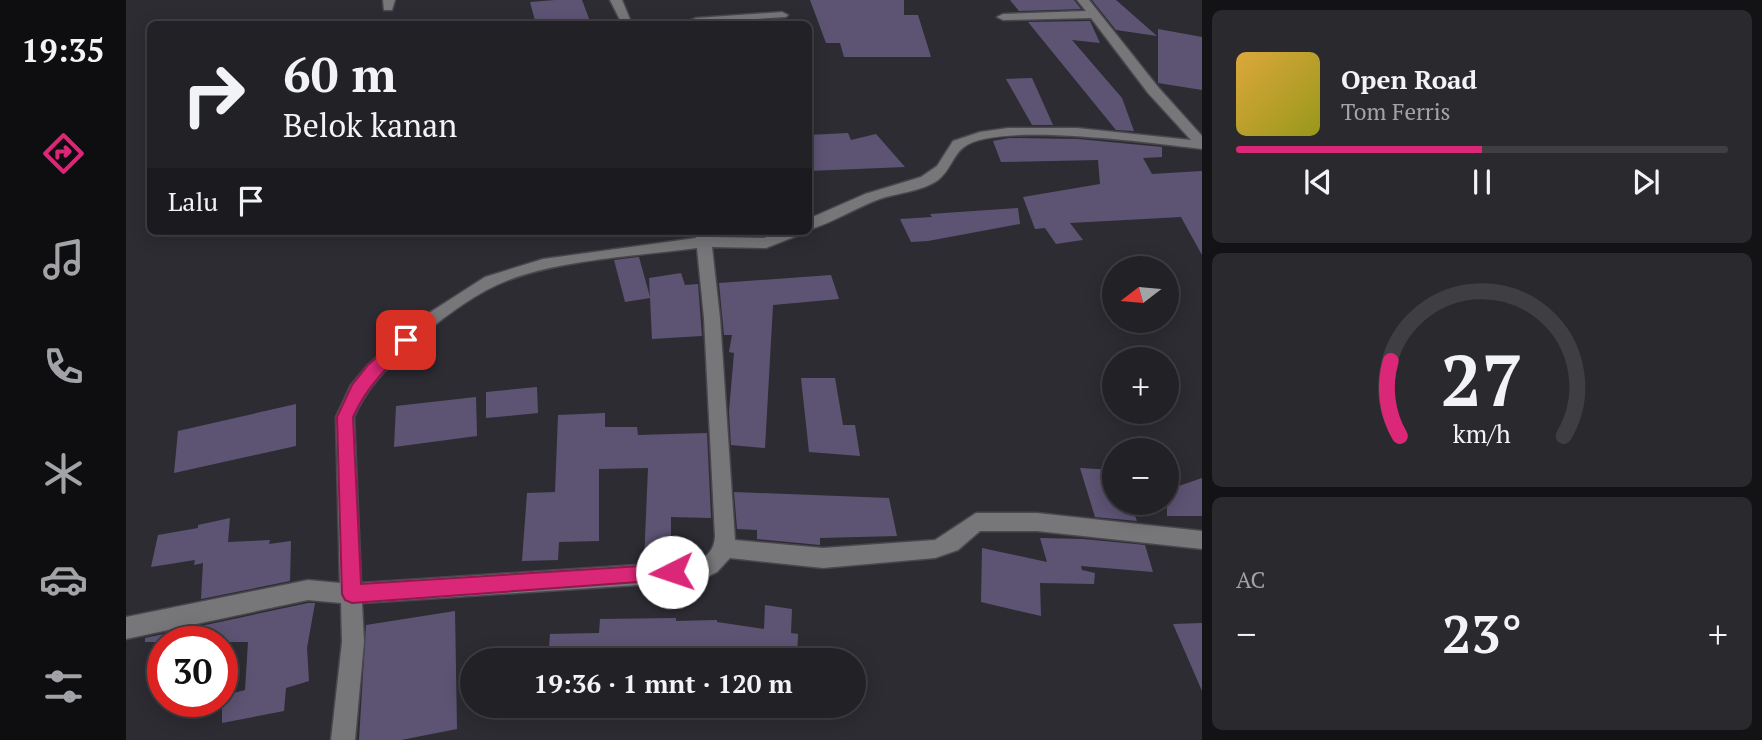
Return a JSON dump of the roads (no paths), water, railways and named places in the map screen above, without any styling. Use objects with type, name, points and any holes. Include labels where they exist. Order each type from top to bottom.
[{"type":"street","points":[[616,0],[625,21]]},
{"type":"street","points":[[1083,0],[1153,90],[1202,144]]},
{"type":"street","points":[[1003,18],[1094,14]]},
{"type":"street","points":[[696,21],[782,15]]},
{"type":"street","points":[[812,223],[880,194],[928,181],[947,165],[958,144],[975,137],[1053,131],[1202,144]]},
{"type":"street","points":[[344,740],[353,642],[345,417],[357,390],[374,370],[421,326],[491,281],[543,264],[704,236],[766,243],[785,235]]},
{"type":"street","points":[[126,628],[308,590],[352,594],[710,567],[725,548],[704,236]]},
{"type":"street","points":[[725,548],[823,558],[935,550],[951,543],[976,522],[1037,522],[1147,531],[1202,540]]}]
